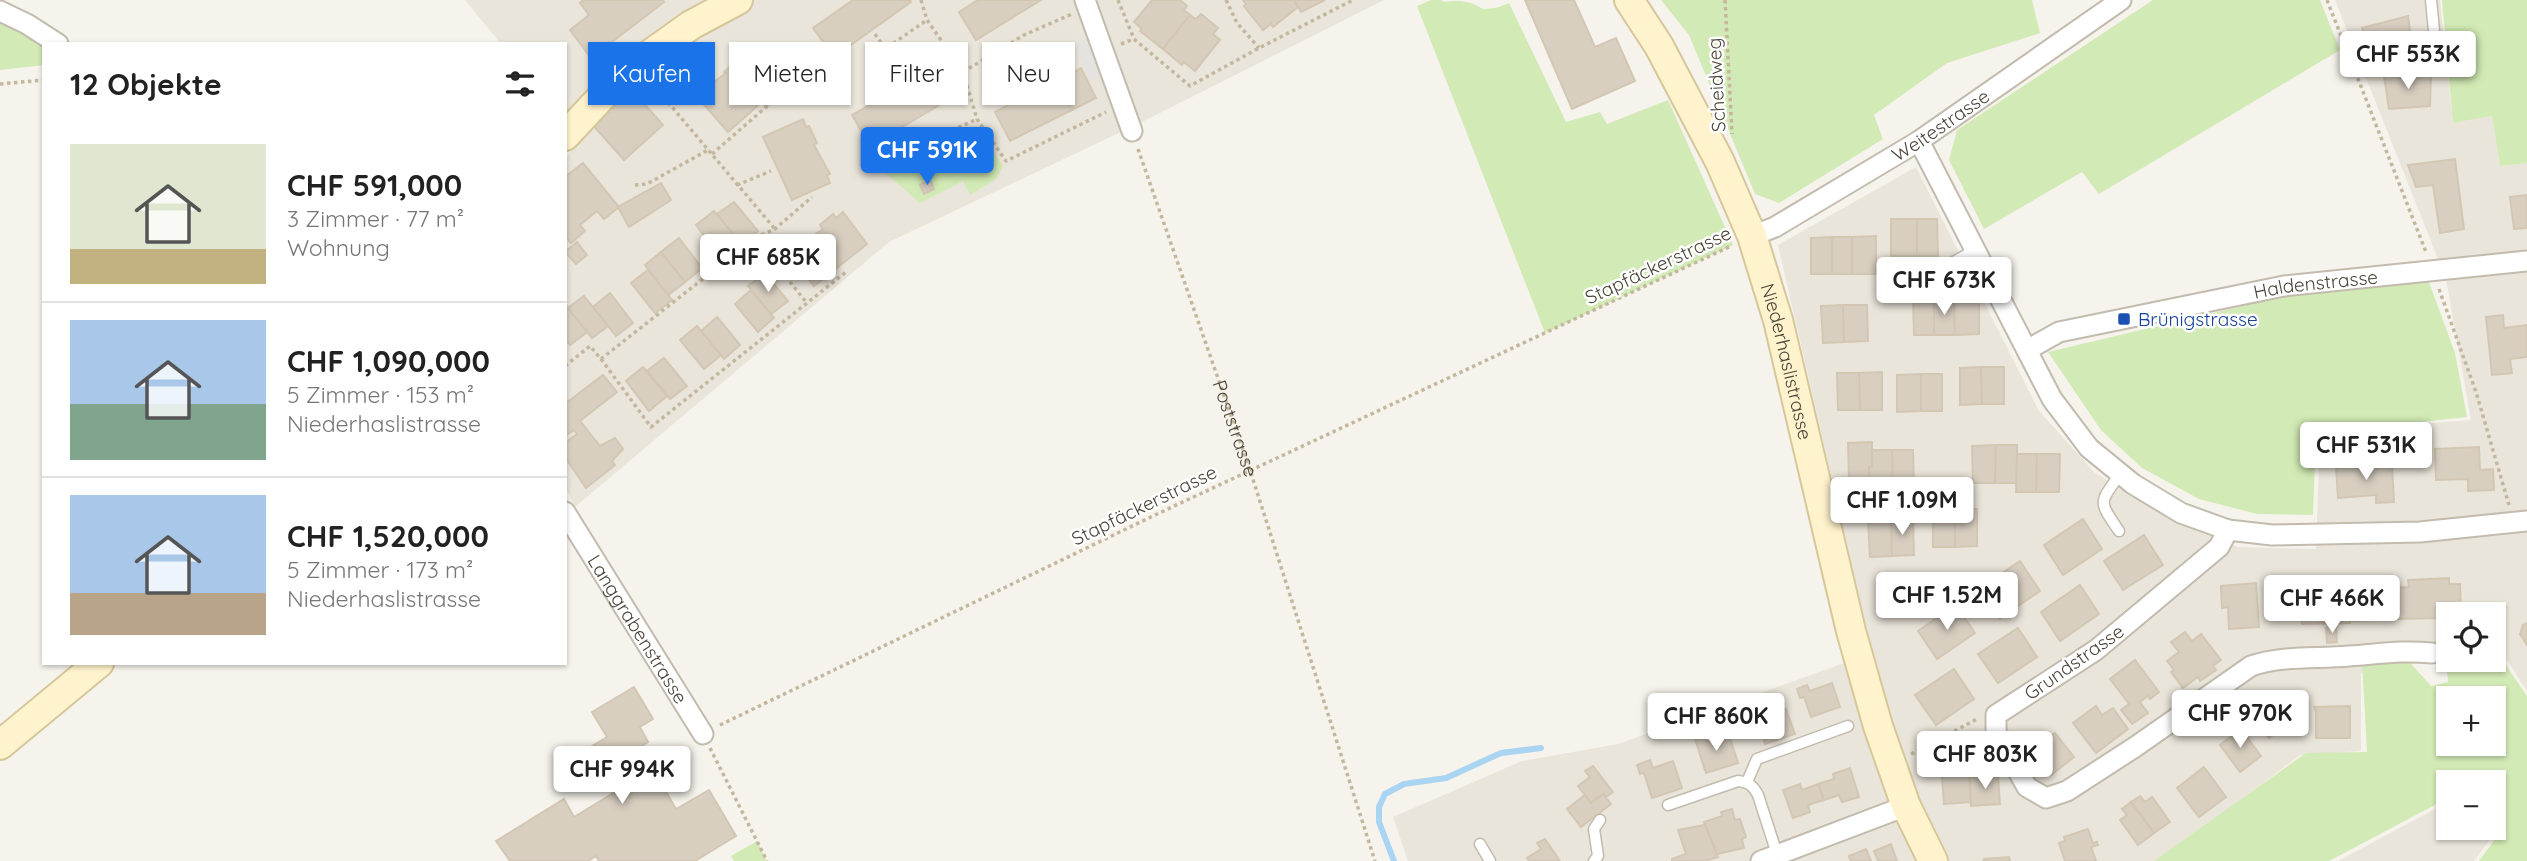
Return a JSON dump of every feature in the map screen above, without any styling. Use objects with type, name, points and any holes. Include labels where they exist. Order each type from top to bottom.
[{"type":"street","points":[[567,134],[603,93],[640,60],[691,25],[738,0]]},
{"type":"street","name":"Niederhaslistrasse","points":[[1629,0],[1659,47],[1720,162],[1752,236],[1777,320],[1851,631],[1890,762],[1906,806],[1933,861]]},
{"type":"street","name":"Weitestrasse","points":[[1752,236],[1775,227],[1919,141],[2121,0]]},
{"type":"street","points":[[1086,4],[1132,131]]},
{"type":"street","points":[[0,11],[55,42]]},
{"type":"street","points":[[1919,141],[2052,399],[2089,448],[2133,484],[2181,513],[2228,530],[2272,535],[2420,532],[2527,521]]},
{"type":"street","name":"Haldenstrasse","points":[[2027,351],[2059,332],[2284,286],[2527,261]]},
{"type":"street","name":"Langgrabenstrasse","points":[[567,515],[702,734]]},
{"type":"street","name":"Grundstrasse","points":[[1996,715],[2076,664],[2117,633],[2219,547],[2228,530]]},
{"type":"street","points":[[1996,715],[1996,732],[2027,787],[2036,795],[2046,798],[2067,791],[2251,666],[2268,660],[2403,650],[2432,653]]},
{"type":"street","points":[[0,745],[97,665]]},
{"type":"street","points":[[1769,858],[1906,806]]},
{"type":"lane","points":[[2431,0],[2436,51]]},
{"type":"lane","points":[[1936,266],[1948,265],[1975,250]]},
{"type":"lane","points":[[2119,531],[2102,506],[2120,474]]},
{"type":"lane","points":[[2220,687],[2249,725]]},
{"type":"lane","points":[[1746,782],[1757,759],[1848,726]]},
{"type":"lane","points":[[1668,805],[1738,781],[1746,782],[1754,787],[1758,795],[1769,858]]},
{"type":"lane","points":[[1594,861],[1598,856],[1594,829],[1600,820]]},
{"type":"lane","points":[[1480,844],[1490,861]]},
{"type":"path","points":[[920,0],[928,20],[943,42]]},
{"type":"path","points":[[1118,0],[1134,39],[1190,86],[1353,0]]},
{"type":"path","points":[[1226,0],[1237,23],[1259,48]]},
{"type":"path","name":"Scheidweg","points":[[1720,162],[1733,150],[1726,0]]},
{"type":"path","points":[[968,69],[1024,35],[1086,4]]},
{"type":"path","points":[[875,34],[885,49],[928,20]]},
{"type":"path","points":[[1103,51],[1134,39]]},
{"type":"path","points":[[0,84],[42,80]]},
{"type":"path","points":[[968,89],[977,119],[1006,161],[1100,114],[1123,107]]},
{"type":"path","points":[[670,105],[775,229]]},
{"type":"path","points":[[635,185],[647,184],[710,152],[767,105]]},
{"type":"path","points":[[917,128],[923,144],[977,119]]},
{"type":"path","name":"Poststrasse","points":[[1132,131],[1250,470],[1375,861]]},
{"type":"path","points":[[737,184],[771,171]]},
{"type":"path","points":[[601,359],[755,238],[775,229],[812,197]]},
{"type":"path","name":"Stapfäckerstrasse","points":[[702,734],[1250,470],[1752,236]]},
{"type":"path","points":[[755,238],[807,303]]},
{"type":"path","points":[[567,364],[590,346],[651,427],[846,272]]},
{"type":"path","points":[[1890,762],[1905,757],[1989,713],[1996,715]]},
{"type":"path","points":[[702,734],[767,861]]},
{"type":"shaded area","points":[[465,0],[1384,0],[1142,122],[889,242],[575,507],[567,491],[567,157],[581,140],[567,123],[567,42],[499,42]]},
{"type":"shaded area","points":[[2335,0],[2440,0],[2453,123],[2492,116],[2500,166],[2527,163],[2527,691],[2506,658],[2506,602],[2436,602],[2436,660],[2361,673],[2361,751],[2300,755],[2160,861],[1408,861],[1393,817],[1522,761],[1618,744],[1872,653],[1778,245],[1916,167],[2039,411],[2094,472],[2169,519],[2238,547],[2316,549],[2320,432],[2471,420],[2446,279]]},
{"type":"shaded area","points":[[1089,37],[1104,75],[1089,81],[1075,43]]},
{"type":"shaded area","points":[[2436,808],[2436,840],[2489,840],[2474,861],[2338,861]]},
{"type":"green space","points":[[1431,0],[1465,2],[1483,9],[1509,3],[1566,122],[1600,112],[1607,124],[1668,100],[1733,245],[1545,333],[1417,6]]},
{"type":"green space","points":[[1661,0],[2032,0],[2040,33],[1947,63],[1874,115],[1883,139],[1779,203],[1755,194],[1689,35]]},
{"type":"green space","points":[[2153,0],[2320,0],[2340,50],[2099,194],[2082,172],[1984,229],[1949,160],[1957,130]]},
{"type":"green space","points":[[2442,0],[2527,0],[2527,163],[2500,166],[2492,116],[2453,123]]},
{"type":"green space","points":[[0,20],[42,43],[42,65],[0,70]]},
{"type":"green space","points":[[976,126],[1003,166],[997,178],[970,195],[963,181],[920,203],[882,170]]},
{"type":"green space","points":[[2429,282],[2455,353],[2467,417],[2316,433],[2313,515],[2257,514],[2199,499],[2142,468],[2101,430],[2048,352],[2285,296]]},
{"type":"green space","points":[[2404,656],[2431,686],[2448,682],[2447,672],[2506,672],[2506,665],[2527,696],[2527,861],[2479,861],[2494,840],[2506,840],[2506,770],[2436,770],[2436,804],[2329,861],[2154,861],[2306,753],[2367,752],[2362,661]]},
{"type":"green space","points":[[757,841],[767,861],[734,861],[731,856]]},
{"type":"building","points":[[584,0],[664,2],[612,42],[588,42],[588,54],[570,30],[589,15],[580,3]]},
{"type":"building","points":[[853,0],[911,2],[851,45],[851,42],[823,42],[813,28]]},
{"type":"building","points":[[978,0],[1041,0],[976,40],[959,12]]},
{"type":"building","points":[[1152,0],[1180,0],[1187,6],[1184,10],[1190,15],[1163,49],[1140,31],[1142,29],[1134,22]]},
{"type":"building","points":[[1243,0],[1294,0],[1298,7],[1273,27],[1271,24],[1263,30],[1244,6],[1246,4]]},
{"type":"building","points":[[1294,0],[1325,0],[1301,12]]},
{"type":"building","points":[[1525,0],[1574,0],[1595,47],[1616,38],[1635,81],[1572,109]]},
{"type":"building","points":[[1201,14],[1218,28],[1213,34],[1220,40],[1195,71],[1184,62],[1182,65],[1163,49],[1190,15],[1196,19]]},
{"type":"building","points":[[2408,16],[2412,46],[2373,57],[2362,28]]},
{"type":"building","points":[[729,68],[729,105],[759,105],[728,132],[704,105],[715,105],[715,81],[726,73],[724,72]]},
{"type":"building","points":[[1081,68],[1096,98],[1010,141],[995,112],[1009,105],[1075,105],[1075,71]]},
{"type":"building","points":[[2431,75],[2430,106],[2389,109],[2384,76]]},
{"type":"building","points":[[611,105],[645,105],[663,125],[624,160],[591,123]]},
{"type":"building","points":[[869,105],[939,105],[870,146],[852,115]]},
{"type":"building","points":[[803,119],[817,143],[814,145],[830,174],[827,175],[830,183],[792,200],[763,137]]},
{"type":"building","points":[[2455,159],[2464,229],[2440,233],[2433,185],[2416,187],[2408,165]]},
{"type":"building","points":[[583,163],[619,207],[604,219],[597,211],[580,225],[585,231],[571,243],[567,238],[567,175]]},
{"type":"building","points":[[930,180],[934,189],[924,194],[920,185]]},
{"type":"building","points":[[661,183],[671,200],[629,227],[618,207]]},
{"type":"building","points":[[2527,195],[2527,228],[2514,229],[2510,197]]},
{"type":"building","points":[[734,202],[758,231],[741,244],[717,214]]},
{"type":"building","points":[[714,211],[738,240],[719,255],[696,225]]},
{"type":"building","points":[[843,212],[867,244],[814,286],[791,256],[798,249],[795,245],[807,235],[810,238],[823,229],[820,225],[833,214],[836,218]]},
{"type":"building","points":[[1891,219],[1917,219],[1917,256],[1891,256]]},
{"type":"building","points":[[1917,219],[1937,219],[1938,256],[1917,256]]},
{"type":"building","points":[[1876,236],[1876,274],[1852,274],[1852,237]]},
{"type":"building","points":[[1832,237],[1832,274],[1811,274],[1811,238]]},
{"type":"building","points":[[1832,237],[1852,237],[1852,274],[1832,274]]},
{"type":"building","points":[[679,238],[702,268],[685,282],[661,252]]},
{"type":"building","points":[[577,242],[587,255],[576,264],[567,254],[567,250]]},
{"type":"building","points":[[661,252],[685,282],[668,295],[645,265]]},
{"type":"building","points":[[648,270],[672,300],[655,313],[631,283]]},
{"type":"building","points":[[765,273],[788,301],[771,314],[748,286]]},
{"type":"building","points":[[751,290],[774,318],[758,332],[735,304]]},
{"type":"building","points":[[610,293],[633,323],[616,336],[593,307]]},
{"type":"building","points":[[584,296],[608,326],[592,338],[568,308]]},
{"type":"building","points":[[1913,298],[1934,298],[1934,335],[1914,335]]},
{"type":"building","points":[[1934,298],[1954,298],[1955,335],[1934,335]]},
{"type":"building","points":[[1954,298],[1979,298],[1979,334],[1955,335]]},
{"type":"building","points":[[1843,305],[1844,342],[1823,343],[1821,306]]},
{"type":"building","points":[[1843,305],[1867,305],[1868,341],[1844,342]]},
{"type":"building","points":[[567,307],[587,332],[570,345],[567,341]]},
{"type":"building","points":[[2503,315],[2504,328],[2527,325],[2527,357],[2510,359],[2512,373],[2492,375],[2486,317]]},
{"type":"building","points":[[717,317],[740,345],[724,359],[701,331]]},
{"type":"building","points":[[697,326],[721,355],[704,369],[680,340]]},
{"type":"building","points":[[664,358],[687,386],[670,399],[647,371]]},
{"type":"building","points":[[643,367],[667,396],[649,411],[626,381]]},
{"type":"building","points":[[1981,367],[1982,404],[1960,405],[1960,368]]},
{"type":"building","points":[[1981,367],[2004,367],[2004,404],[1982,404]]},
{"type":"building","points":[[1882,372],[1882,410],[1860,410],[1859,373]]},
{"type":"building","points":[[1837,373],[1859,373],[1860,410],[1838,410]]},
{"type":"building","points":[[1921,374],[1921,411],[1897,412],[1897,375]]},
{"type":"building","points":[[1921,374],[1942,374],[1942,411],[1921,411]]},
{"type":"building","points":[[603,375],[617,392],[580,421],[600,446],[615,438],[623,449],[612,461],[615,465],[586,488],[567,460],[567,442],[577,434],[574,430],[567,435],[567,402]]},
{"type":"building","points":[[1872,442],[1870,479],[1849,480],[1848,443]]},
{"type":"building","points":[[1996,445],[1995,483],[1973,483],[1972,446]]},
{"type":"building","points":[[1996,445],[2017,445],[2017,483],[1995,483]]},
{"type":"building","points":[[2479,447],[2480,470],[2493,469],[2494,490],[2468,491],[2468,479],[2436,480],[2435,449]]},
{"type":"building","points":[[1872,450],[1892,450],[1893,489],[1870,489],[1869,467],[1872,467]]},
{"type":"building","points":[[1892,450],[1913,450],[1914,488],[1893,489]]},
{"type":"building","points":[[2017,454],[2037,454],[2036,492],[2016,492]]},
{"type":"building","points":[[2037,454],[2060,454],[2059,492],[2036,492]]},
{"type":"building","points":[[2392,464],[2394,502],[2376,503],[2376,495],[2338,498],[2336,468]]},
{"type":"building","points":[[1955,509],[1955,547],[1933,547],[1933,510]]},
{"type":"building","points":[[1955,509],[1977,509],[1977,546],[1955,547]]},
{"type":"building","points":[[1891,518],[1892,556],[1870,557],[1868,519]]},
{"type":"building","points":[[1891,518],[1913,518],[1914,555],[1892,556]]},
{"type":"building","points":[[2083,519],[2102,549],[2063,575],[2044,545]]},
{"type":"building","points":[[2144,535],[2163,565],[2123,590],[2104,561]]},
{"type":"building","points":[[2020,561],[2040,591],[2000,618],[1980,588]]},
{"type":"building","points":[[2449,578],[2449,584],[2460,584],[2461,602],[2436,602],[2436,618],[2396,619],[2394,588],[2409,587],[2408,580]]},
{"type":"building","points":[[2256,583],[2259,627],[2229,629],[2228,607],[2222,608],[2221,586]]},
{"type":"building","points":[[2353,583],[2353,589],[2368,588],[2369,620],[2302,624],[2300,592],[2313,592],[2313,586]]},
{"type":"building","points":[[2080,585],[2099,614],[2060,641],[2041,612]]},
{"type":"building","points":[[1956,605],[1975,633],[1937,659],[1918,631]]},
{"type":"building","points":[[2527,623],[2527,645],[2520,634],[2523,625]]},
{"type":"building","points":[[2336,627],[2337,642],[2327,643],[2326,628]]},
{"type":"building","points":[[2018,628],[2037,657],[1998,683],[1978,654]]},
{"type":"building","points":[[2185,632],[2192,641],[2201,634],[2221,660],[2213,666],[2216,670],[2200,681],[2198,677],[2183,688],[2171,672],[2174,670],[2167,661],[2179,652],[2171,642]]},
{"type":"building","points":[[2135,660],[2159,692],[2140,702],[2148,713],[2132,724],[2121,710],[2129,704],[2110,679]]},
{"type":"building","points":[[1954,669],[1974,699],[1936,725],[1915,695]]},
{"type":"building","points":[[1832,683],[1840,707],[1811,717],[1804,697],[1800,698],[1797,689],[1807,685],[1810,691]]},
{"type":"building","points":[[634,687],[653,719],[640,727],[648,742],[640,747],[676,809],[709,790],[736,836],[695,861],[599,861],[596,856],[588,861],[510,861],[496,841],[564,799],[574,817],[625,786],[615,768],[584,786],[569,760],[607,737],[592,712]]},
{"type":"building","points":[[2273,694],[2293,719],[2269,738],[2249,712]]},
{"type":"building","points":[[2096,706],[2102,715],[2113,708],[2128,729],[2096,753],[2073,723]]},
{"type":"building","points":[[2350,706],[2350,738],[2316,738],[2314,707]]},
{"type":"building","points":[[1786,709],[1795,734],[1765,744],[1762,733],[1770,730],[1765,716]]},
{"type":"building","points":[[2241,729],[2261,756],[2240,772],[2220,745]]},
{"type":"building","points":[[2055,733],[2074,757],[2051,775],[2032,751]]},
{"type":"building","points":[[1729,735],[1738,763],[1706,773],[1695,739],[1705,736],[1707,742]]},
{"type":"building","points":[[1650,760],[1653,768],[1673,761],[1682,788],[1652,798],[1644,773],[1640,774],[1637,765]]},
{"type":"building","points":[[1593,766],[1613,792],[1606,797],[1603,794],[1591,803],[1578,786],[1590,777],[1585,771]]},
{"type":"building","points":[[2204,767],[2226,797],[2199,817],[2177,788]]},
{"type":"building","points":[[1850,768],[1859,797],[1842,802],[1839,795],[1824,800],[1818,784],[1834,779],[1833,774]]},
{"type":"building","points":[[1969,774],[1971,802],[1944,804],[1942,776]]},
{"type":"building","points":[[1998,775],[2000,804],[1971,806],[1970,777]]},
{"type":"building","points":[[1800,784],[1802,790],[1818,784],[1824,800],[1808,805],[1810,812],[1793,818],[1783,790]]},
{"type":"building","points":[[1603,794],[1611,804],[1581,827],[1567,809],[1585,795],[1591,803]]},
{"type":"building","points":[[2140,796],[2145,802],[2152,797],[2170,822],[2154,833],[2131,802]]},
{"type":"building","points":[[2131,802],[2154,833],[2138,845],[2120,820],[2127,815],[2122,809]]},
{"type":"building","points":[[1732,809],[1735,820],[1740,819],[1746,837],[1742,839],[1744,848],[1717,854],[1704,822],[1722,816],[1721,812]]},
{"type":"building","points":[[1705,825],[1718,857],[1705,861],[1672,861],[1686,854],[1678,830]]},
{"type":"building","points":[[2088,829],[2093,843],[2097,842],[2098,845],[2091,847],[2096,861],[2065,861],[2059,843],[2065,841],[2064,837]]},
{"type":"building","points":[[1545,839],[1560,861],[1529,861],[1527,858],[1541,849],[1537,843]]},
{"type":"building","points":[[1891,844],[1897,861],[1878,861],[1874,851]]},
{"type":"building","points":[[1866,849],[1871,861],[1851,861],[1849,856]]},
{"type":"building","points":[[2009,857],[2010,861],[1983,861],[1984,859]]},
{"type":"waterway","points":[[1394,861],[1379,822],[1379,807],[1385,794],[1404,784],[1446,778],[1501,753],[1541,748]]},
{"type":"place","name":"Brünigstrasse","points":[[2124,319]]}]
